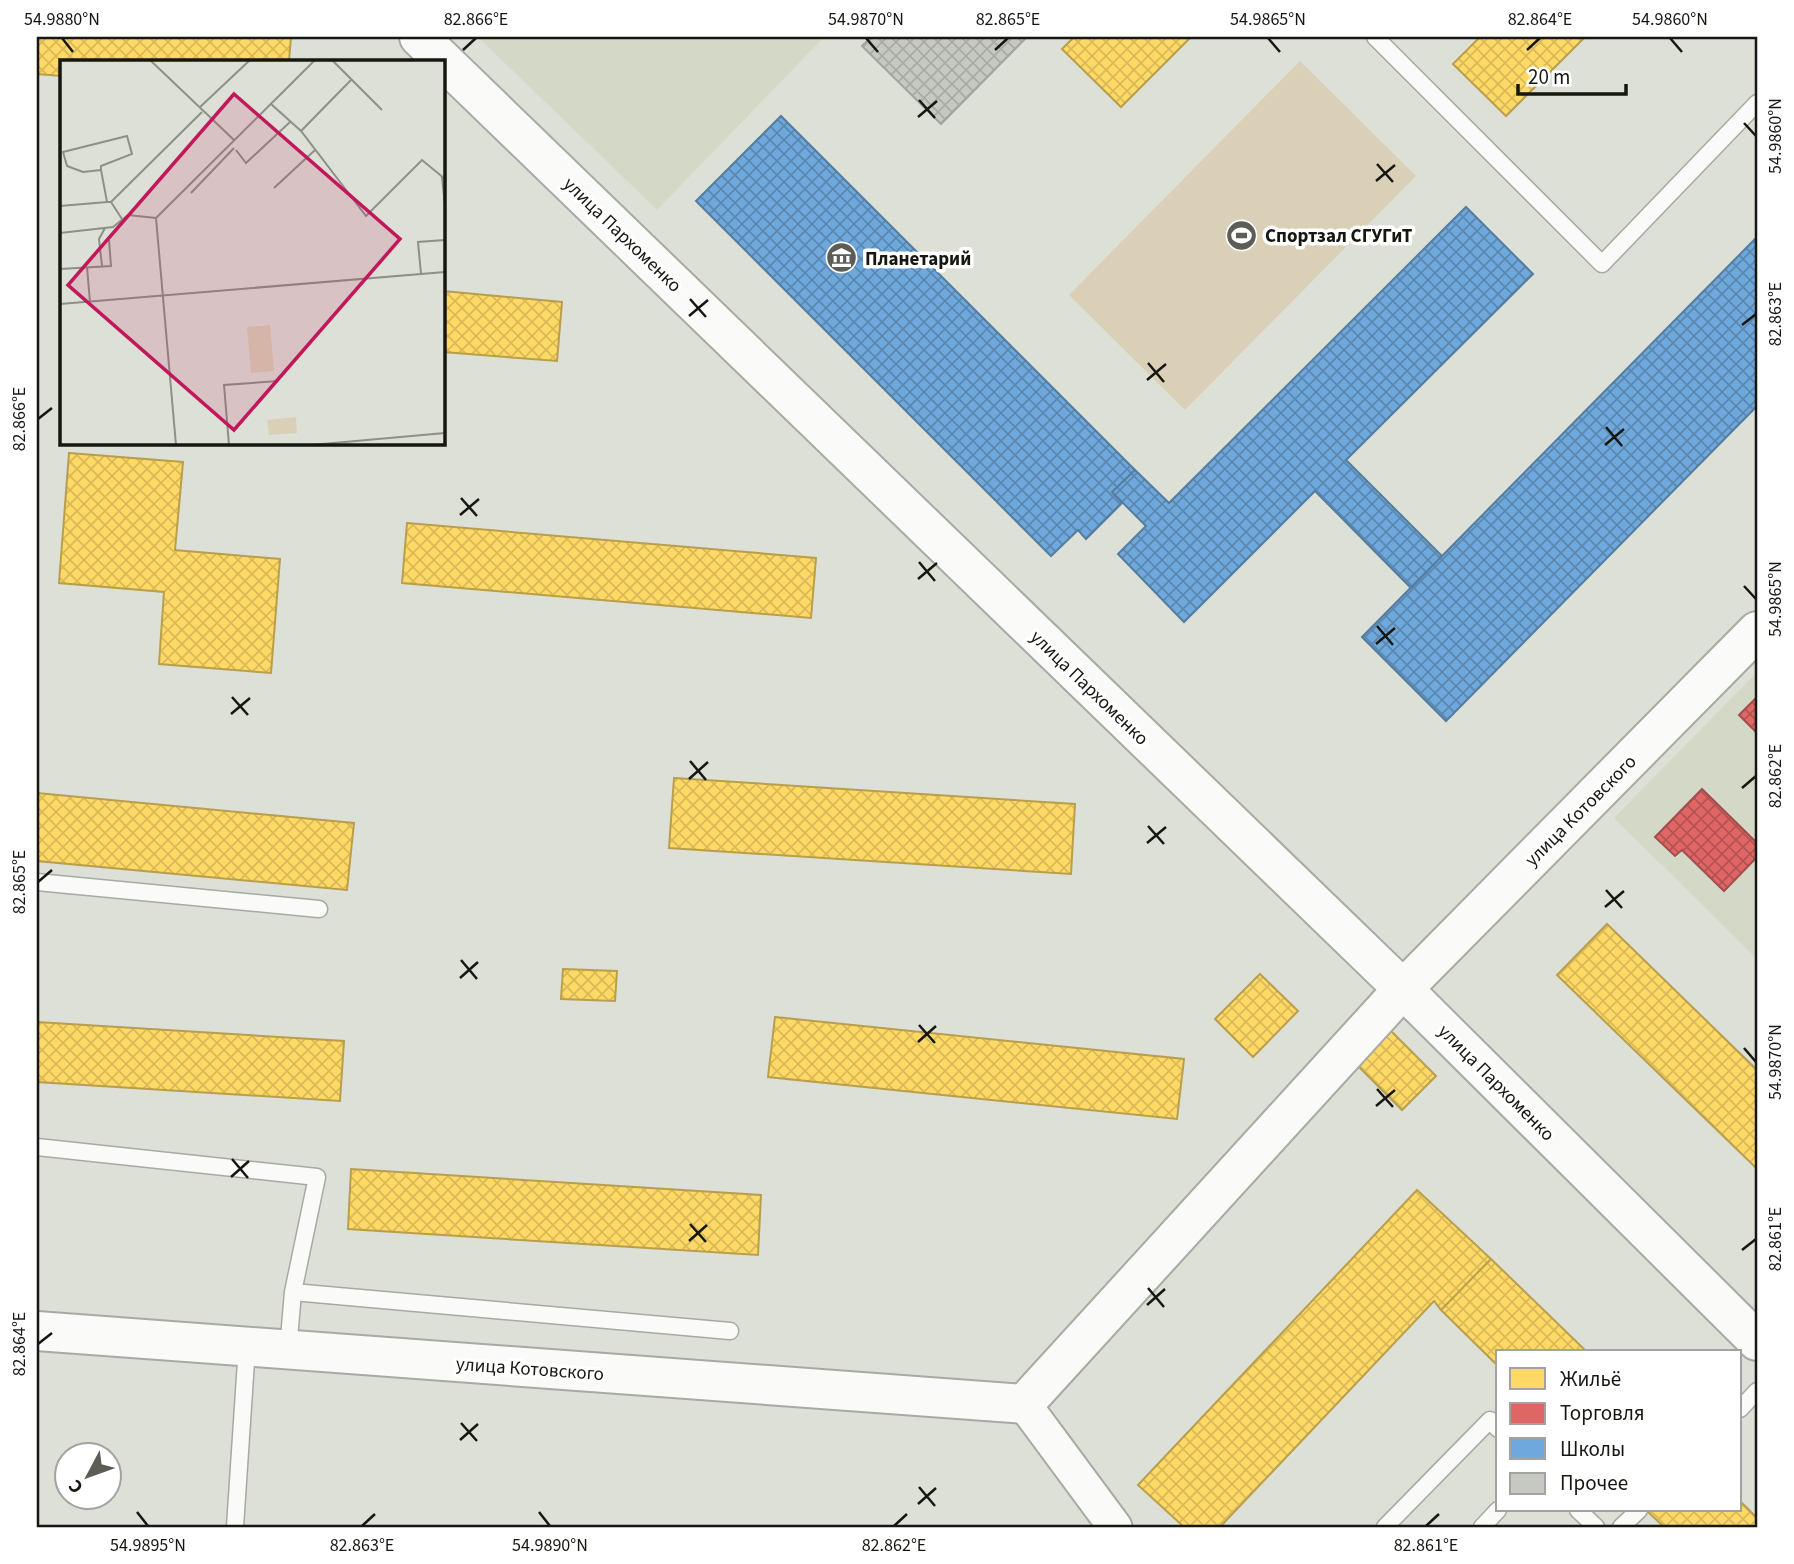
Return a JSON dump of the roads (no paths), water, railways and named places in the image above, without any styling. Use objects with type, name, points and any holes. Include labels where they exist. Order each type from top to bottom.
[{"type":"street","name":"улица Пархоменко","points":[[419,37],[443,60]]},
{"type":"street","name":"улица Пархоменко","points":[[444,61],[1403,989],[1757,1341]]},
{"type":"street","name":"улица Котовского","points":[[37,1331],[1024,1404],[1403,989],[1757,631]]},
{"type":"street","points":[[1024,1404],[1115,1527]]},
{"type":"lane","points":[[1375,37],[1602,264],[1757,103]]},
{"type":"lane","points":[[37,882],[320,909]]},
{"type":"lane","points":[[37,1147],[317,1177],[293,1292],[288,1350]]},
{"type":"lane","points":[[293,1292],[730,1331]]},
{"type":"lane","points":[[235,1527],[247,1346]]},
{"type":"lane","points":[[1742,1407],[1757,1391]]},
{"type":"lane","points":[[1385,1527],[1490,1420],[1496,1427]]},
{"type":"lane","points":[[1482,1527],[1496,1512]]},
{"type":"lane","points":[[1580,1512],[1596,1527]]},
{"type":"lane","points":[[1621,1527],[1637,1512]]},
{"type":"place","name":"Спортзал СГУГиТ","points":[[1242,235]]},
{"type":"place","name":"Планетарий","points":[[842,258]]}]
